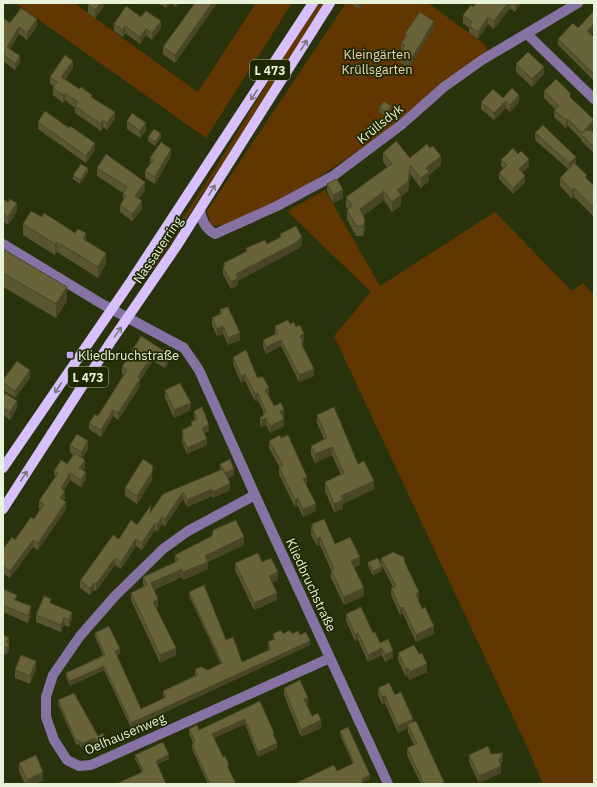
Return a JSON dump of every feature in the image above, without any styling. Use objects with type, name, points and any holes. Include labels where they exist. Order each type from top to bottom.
[{"type":"main road","name":"Nassauerring","points":[[3,468],[227,137],[313,3]]},
{"type":"main road","name":"Nassauerring","points":[[3,509],[200,209],[330,3]]},
{"type":"street","name":"Krüllsdyk","points":[[200,209],[201,215],[209,230],[215,234],[278,206],[333,176],[401,125],[444,87],[482,60],[578,3]]},
{"type":"street","points":[[527,34],[594,99]]},
{"type":"street","name":"Kliedbruchstraße","points":[[3,244],[112,309],[184,348],[199,370],[388,784]]},
{"type":"street","name":"Oelhausenweg","points":[[255,495],[188,531],[164,550],[115,596],[80,636],[53,675],[46,697],[46,717],[54,740],[67,760],[79,766],[91,765],[330,658]]},
{"type":"green space","points":[[15,3],[74,3],[198,92],[256,3],[292,3],[206,138]]},
{"type":"green space","points":[[316,3],[327,3],[153,270],[150,268],[215,169]]},
{"type":"green space","name":"Kleingärten Krüllsgarten","points":[[346,3],[428,3],[484,44],[488,51],[377,137],[320,177],[242,219],[225,225],[211,226],[207,211]]},
{"type":"green space","points":[[325,190],[380,286],[495,212],[572,291],[583,283],[594,295],[594,784],[543,784],[529,751],[334,336],[371,292],[287,211]]},
{"type":"building","points":[[90,3],[101,3],[95,10],[88,5]]},
{"type":"building","points":[[195,3],[212,3],[175,55],[163,47]]},
{"type":"building","points":[[477,3],[508,3],[494,21],[488,17],[478,32],[469,26],[472,22],[463,15],[471,5],[473,7]]},
{"type":"building","points":[[126,6],[141,17],[146,11],[161,21],[152,33],[146,29],[140,37],[125,26],[123,30],[114,24]]},
{"type":"building","points":[[21,8],[37,19],[27,33],[19,27],[7,47],[20,56],[15,64],[3,54],[3,18],[10,23]]},
{"type":"building","points":[[420,12],[434,21],[409,63],[398,56],[405,45],[401,43],[407,35],[405,33]]},
{"type":"building","points":[[593,12],[594,24],[587,31],[594,37],[594,74],[558,39],[573,23],[578,28]]},
{"type":"building","points":[[528,52],[544,67],[532,79],[516,64]]},
{"type":"building","points":[[65,55],[73,61],[61,77],[79,89],[81,87],[92,95],[91,97],[115,112],[107,123],[103,120],[101,124],[75,106],[78,102],[65,93],[63,95],[53,88],[57,82],[50,77]]},
{"type":"building","points":[[556,79],[571,94],[569,96],[594,120],[582,133],[568,119],[566,120],[554,110],[559,106],[544,91]]},
{"type":"building","points":[[512,88],[519,95],[510,105],[506,101],[494,113],[481,102],[493,89],[503,98]]},
{"type":"building","points":[[384,101],[391,106],[387,113],[379,108]]},
{"type":"building","points":[[45,111],[69,128],[70,126],[95,143],[86,156],[38,122]]},
{"type":"building","points":[[132,113],[146,123],[140,131],[127,121]]},
{"type":"building","points":[[543,125],[576,157],[569,163],[535,133]]},
{"type":"building","points":[[154,129],[161,134],[155,142],[148,137]]},
{"type":"building","points":[[586,130],[594,131],[594,147],[581,134]]},
{"type":"building","points":[[396,141],[410,158],[427,144],[430,148],[433,146],[441,156],[426,168],[429,172],[421,178],[410,165],[408,182],[397,190],[401,195],[392,202],[384,191],[360,209],[365,220],[363,226],[356,226],[347,210],[352,206],[346,197],[392,164],[383,153]]},
{"type":"building","points":[[161,142],[171,149],[155,177],[145,171],[153,160],[150,158]]},
{"type":"building","points":[[513,148],[518,154],[521,151],[529,159],[519,169],[525,176],[513,188],[499,173],[507,165],[501,160]]},
{"type":"building","points":[[106,154],[145,182],[135,196],[142,201],[132,214],[120,205],[126,196],[123,193],[127,187],[97,168]]},
{"type":"building","points":[[574,163],[587,175],[585,177],[594,186],[594,208],[574,188],[572,190],[560,178]]},
{"type":"building","points":[[81,164],[88,168],[80,180],[73,175]]},
{"type":"building","points":[[337,179],[343,190],[333,195],[327,184]]},
{"type":"building","points":[[3,199],[8,202],[10,199],[17,203],[8,217],[3,213]]},
{"type":"building","points":[[31,211],[42,217],[44,213],[75,233],[78,229],[86,233],[83,239],[106,253],[98,267],[57,242],[55,244],[23,224]]},
{"type":"building","points":[[296,226],[302,237],[298,240],[299,241],[236,274],[238,278],[231,282],[223,267],[225,265],[224,263],[247,251],[246,248],[265,240],[267,244],[281,237],[280,234]]},
{"type":"building","points":[[3,249],[67,287],[56,304],[3,273]]},
{"type":"building","points":[[228,307],[240,333],[228,338],[223,326],[217,329],[212,318],[222,313],[220,309]]},
{"type":"building","points":[[288,320],[290,324],[294,322],[296,327],[300,325],[304,334],[300,336],[303,342],[301,343],[314,369],[299,375],[281,340],[266,347],[263,340],[278,333],[275,326]]},
{"type":"building","points":[[141,336],[169,354],[165,361],[153,354],[138,377],[140,379],[118,413],[113,410],[101,430],[89,423],[95,414],[98,416],[127,370],[122,367]]},
{"type":"building","points":[[246,350],[257,377],[263,377],[269,388],[265,390],[274,406],[281,403],[284,410],[280,411],[284,419],[270,426],[266,418],[261,420],[260,418],[264,415],[263,413],[266,412],[258,393],[255,394],[245,374],[241,376],[233,357]]},
{"type":"building","points":[[17,361],[30,370],[15,391],[3,382],[3,380]]},
{"type":"building","points":[[180,383],[191,403],[174,410],[165,390]]},
{"type":"building","points":[[5,393],[17,401],[10,412],[3,408],[3,397]]},
{"type":"building","points":[[202,407],[209,425],[202,428],[207,439],[187,448],[182,436],[184,435],[182,430],[192,425],[191,422],[197,419],[194,411]]},
{"type":"building","points":[[334,407],[358,464],[364,461],[374,481],[341,496],[343,500],[334,504],[325,482],[344,473],[332,447],[315,454],[311,446],[327,438],[317,415]]},
{"type":"building","points":[[77,434],[88,441],[81,452],[70,445]]},
{"type":"building","points":[[280,435],[281,438],[288,435],[307,477],[303,479],[316,504],[303,509],[298,498],[295,500],[279,467],[283,465],[269,441]]},
{"type":"building","points":[[75,453],[85,460],[79,468],[86,472],[81,480],[70,473],[61,488],[65,491],[60,498],[66,502],[38,543],[33,540],[10,571],[3,566],[3,549],[12,537],[15,540],[31,517],[34,519],[44,504],[39,501],[58,473],[54,471],[61,460],[67,464]]},
{"type":"building","points":[[143,459],[153,466],[152,472],[137,496],[125,488]]},
{"type":"building","points":[[230,459],[234,469],[225,473],[220,464]]},
{"type":"building","points":[[223,469],[230,483],[213,492],[212,489],[187,500],[183,492],[165,519],[162,517],[157,525],[155,523],[142,543],[136,539],[121,562],[115,558],[96,584],[94,583],[90,588],[80,581],[113,535],[119,539],[131,520],[137,525],[151,505],[150,513],[163,494]]},
{"type":"building","points":[[324,519],[335,544],[350,537],[360,557],[351,561],[364,588],[344,597],[331,570],[334,569],[320,537],[317,539],[311,527],[313,527],[312,524]]},
{"type":"building","points":[[236,520],[244,537],[205,556],[208,562],[183,572],[182,569],[151,583],[158,599],[153,602],[176,648],[160,655],[131,593],[147,585],[143,577],[178,561],[175,555],[212,536],[213,530]]},
{"type":"building","points":[[393,552],[404,557],[405,563],[419,592],[416,594],[422,609],[425,607],[434,626],[416,635],[403,607],[400,608],[391,588],[396,586],[381,558]]},
{"type":"building","points":[[258,553],[262,562],[271,558],[278,572],[269,576],[277,593],[254,603],[235,563]]},
{"type":"building","points":[[378,558],[382,567],[373,571],[368,562]]},
{"type":"building","points":[[204,585],[226,640],[233,637],[242,662],[271,649],[268,642],[275,639],[273,634],[281,630],[283,634],[290,630],[292,634],[298,631],[300,635],[306,632],[310,641],[131,723],[104,666],[70,681],[66,673],[105,655],[95,633],[109,626],[120,649],[115,651],[141,709],[166,697],[163,691],[198,675],[195,669],[201,667],[208,670],[222,663],[189,592]]},
{"type":"building","points":[[3,589],[17,595],[15,600],[31,606],[28,616],[3,605]]},
{"type":"building","points":[[44,596],[51,599],[50,603],[72,612],[69,620],[64,618],[61,625],[36,615]]},
{"type":"building","points":[[361,607],[373,633],[375,632],[380,643],[388,639],[393,651],[385,655],[382,648],[368,655],[358,633],[355,634],[346,614]]},
{"type":"building","points":[[3,635],[9,638],[6,642],[9,644],[6,648],[3,646]]},
{"type":"building","points":[[414,645],[419,654],[422,653],[427,664],[409,672],[398,653]]},
{"type":"building","points":[[21,655],[36,661],[30,676],[15,670]]},
{"type":"building","points":[[300,680],[308,698],[304,699],[312,716],[318,713],[321,720],[301,730],[284,688]]},
{"type":"building","points":[[389,683],[395,695],[401,692],[413,719],[398,726],[385,696],[382,697],[378,688]]},
{"type":"building","points":[[74,693],[98,736],[103,733],[108,743],[99,747],[95,738],[81,744],[80,741],[76,740],[58,700]]},
{"type":"building","points":[[260,701],[277,743],[258,752],[245,719],[212,734],[223,757],[225,756],[229,765],[227,766],[236,784],[210,784],[192,744],[195,742],[189,729],[197,725],[199,730]]},
{"type":"building","points":[[416,721],[445,784],[424,784],[407,748],[417,744],[408,724]]},
{"type":"building","points":[[348,727],[370,775],[362,779],[363,782],[358,784],[294,784],[334,765],[337,771],[354,763],[340,731]]},
{"type":"building","points":[[163,742],[169,755],[156,761],[166,784],[116,784],[142,772],[143,770],[135,755]]},
{"type":"building","points":[[488,746],[491,754],[503,753],[499,760],[501,766],[479,776],[469,755]]},
{"type":"building","points":[[36,755],[43,772],[27,780],[19,763]]},
{"type":"place","name":"Kliedbruchstraße","points":[[70,355]]}]
